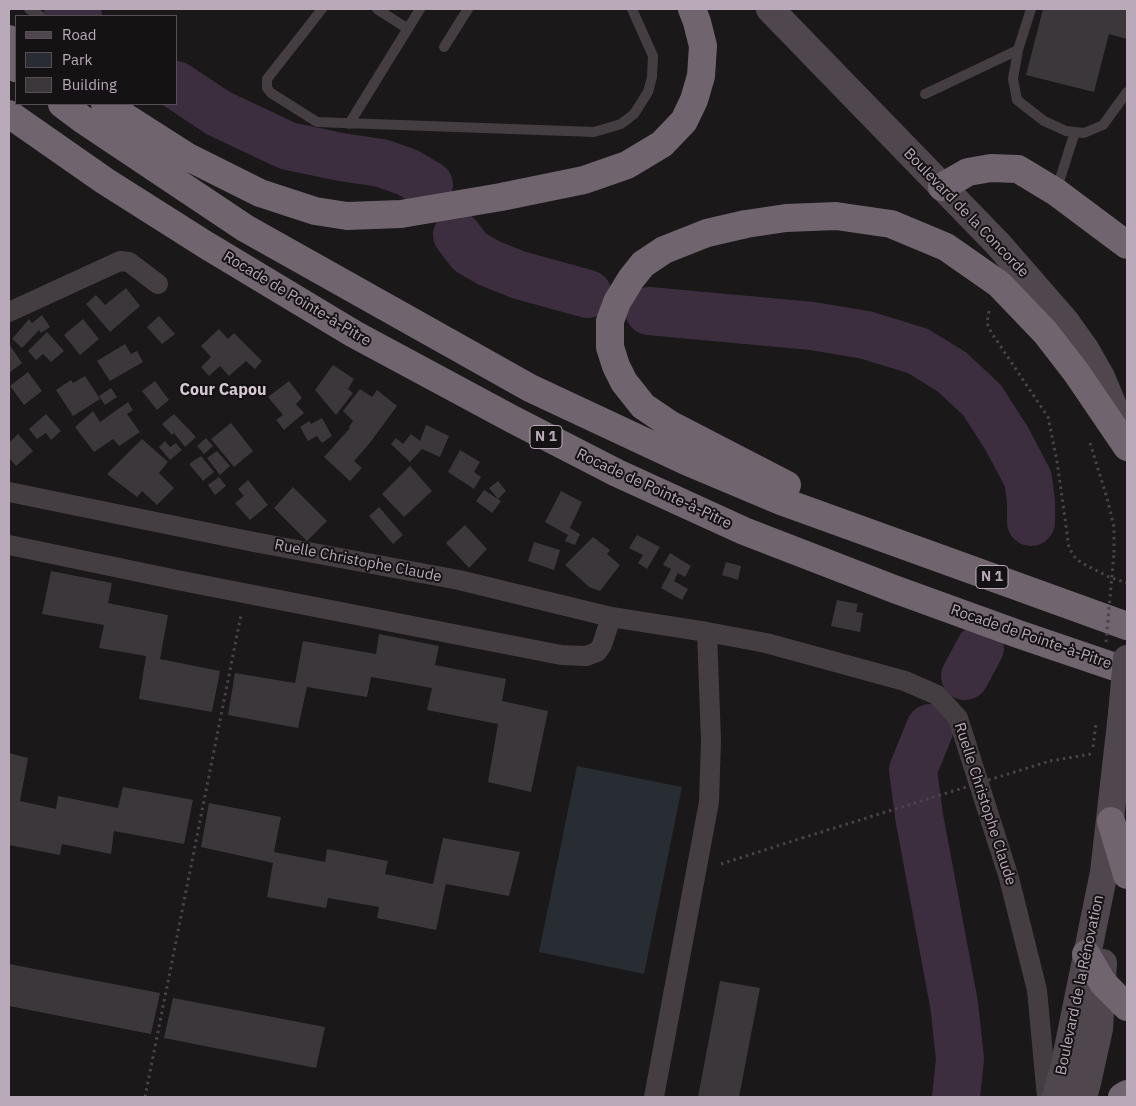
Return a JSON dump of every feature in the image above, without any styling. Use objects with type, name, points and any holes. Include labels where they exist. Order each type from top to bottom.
[{"type":"highway","points":[[115,107],[188,157],[260,193],[315,211],[347,216],[401,214],[584,180],[627,165],[662,144],[684,121],[694,100],[701,76],[703,46],[692,9]]},
{"type":"highway","name":"N 1","points":[[63,105],[245,228],[530,388],[686,461],[781,501],[1127,626]]},
{"type":"highway","name":"Rocade de Pointe-à-Pitre","points":[[9,114],[104,181],[354,334],[617,473],[762,538],[1018,634],[1127,670]]},
{"type":"highway","points":[[942,187],[968,172],[991,168],[1018,169],[1056,192],[1127,245]]},
{"type":"highway","points":[[856,528],[799,491],[671,425],[643,406],[638,400],[624,382],[616,366],[610,347],[610,321],[617,302],[643,264],[664,250],[707,233],[786,218],[836,216],[891,224],[946,247],[999,284],[1045,332],[1076,372],[1127,447]]},
{"type":"highway","points":[[1111,820],[1116,874]]},
{"type":"highway","points":[[1086,954],[1103,983],[1127,1007]]},
{"type":"highway","points":[[1122,1097],[1127,1094]]},
{"type":"main road","name":"Boulevard de la Concorde","points":[[770,9],[998,244],[1065,321],[1085,349],[1101,377],[1118,414],[1127,442]]},
{"type":"main road","points":[[1111,820],[1127,660]]},
{"type":"main road","name":"Boulevard de la Rénovation","points":[[1056,1097],[1064,1068],[1086,954],[1116,874]]},
{"type":"main road","name":"Boulevard de la Rénovation","points":[[1083,1097],[1099,1028],[1116,874]]},
{"type":"street","points":[[9,312],[120,261],[130,262],[158,284]]},
{"type":"street","name":"Ruelle Christophe Claude","points":[[9,492],[254,542],[460,580],[611,617],[766,643],[905,681],[937,695],[958,718],[1009,878],[1036,990],[1048,1097]]},
{"type":"street","points":[[9,545],[245,594],[561,655],[586,656],[597,652],[602,645],[611,617]]},
{"type":"street","points":[[654,1097],[709,802],[711,741],[706,632]]},
{"type":"lane","points":[[322,9],[267,79],[267,88],[271,93],[317,122],[594,132],[621,124],[634,114],[648,92],[652,77],[653,56],[632,9]]},
{"type":"lane","points":[[377,9],[408,29]]},
{"type":"lane","points":[[350,124],[420,9]]},
{"type":"lane","points":[[444,47],[468,9]]},
{"type":"lane","points":[[1031,9],[1018,50],[1013,79],[1017,100],[1044,121],[1066,131],[1084,133],[1103,126],[1127,92]]},
{"type":"lane","points":[[925,94],[1018,50]]},
{"type":"lane","points":[[1056,192],[1076,132]]},
{"type":"path","points":[[992,307],[988,315],[991,332],[1048,417],[1057,461],[1069,548],[1076,559],[1084,564],[1109,577],[1127,583]]},
{"type":"path","points":[[1087,435],[1114,527],[1114,553]]},
{"type":"path","points":[[145,1097],[245,594]]},
{"type":"path","points":[[696,872],[1050,760],[1092,754]]},
{"type":"green space","points":[[577,766],[682,787],[644,974],[539,952]]},
{"type":"building","points":[[1043,9],[1127,9],[1127,39],[1109,34],[1094,92],[1026,75]]},
{"type":"building","points":[[126,288],[140,306],[110,332],[86,304],[96,295],[105,305]]},
{"type":"building","points":[[42,315],[50,327],[41,333],[39,330],[22,348],[12,339],[29,319],[32,323]]},
{"type":"building","points":[[159,316],[175,334],[162,344],[147,327]]},
{"type":"building","points":[[83,319],[99,339],[80,355],[64,335]]},
{"type":"building","points":[[219,329],[228,339],[234,333],[262,361],[255,369],[246,361],[229,376],[220,366],[209,376],[201,367],[211,357],[201,346]]},
{"type":"building","points":[[47,332],[64,351],[51,362],[43,354],[36,360],[28,351]]},
{"type":"building","points":[[9,344],[22,363],[9,373]]},
{"type":"building","points":[[125,344],[131,354],[137,351],[143,362],[110,381],[97,361]]},
{"type":"building","points":[[333,365],[354,379],[348,389],[353,393],[336,415],[315,390]]},
{"type":"building","points":[[28,372],[42,391],[24,405],[10,386]]},
{"type":"building","points":[[85,376],[100,399],[73,416],[56,390],[71,380],[73,383]]},
{"type":"building","points":[[155,381],[169,400],[157,410],[142,391]]},
{"type":"building","points":[[289,381],[302,398],[296,404],[304,413],[284,430],[276,420],[283,415],[268,397]]},
{"type":"building","points":[[111,388],[117,397],[105,405],[99,396]]},
{"type":"building","points":[[360,389],[372,397],[377,390],[397,406],[354,461],[362,468],[350,481],[324,457],[350,428],[353,421],[343,411]]},
{"type":"building","points":[[128,402],[133,410],[127,414],[140,432],[119,446],[113,439],[94,452],[75,427],[93,411],[100,422]]},
{"type":"building","points":[[46,414],[61,431],[51,440],[46,433],[37,439],[29,429]]},
{"type":"building","points":[[174,414],[196,437],[185,447],[174,433],[172,435],[162,424]]},
{"type":"building","points":[[322,418],[332,436],[322,443],[317,436],[308,441],[300,427],[309,421],[311,424]]},
{"type":"building","points":[[231,423],[253,451],[234,467],[211,439]]},
{"type":"building","points":[[426,425],[449,436],[440,457],[422,449],[410,462],[391,444],[396,438],[403,444],[411,434],[420,441]]},
{"type":"building","points":[[18,434],[33,451],[16,466],[9,458],[9,443]]},
{"type":"building","points":[[206,438],[213,446],[204,454],[197,446]]},
{"type":"building","points":[[142,439],[168,462],[159,473],[174,488],[157,505],[142,491],[137,497],[107,474]]},
{"type":"building","points":[[165,441],[170,447],[176,443],[182,450],[170,460],[159,447]]},
{"type":"building","points":[[460,450],[480,462],[474,472],[481,477],[474,489],[448,472]]},
{"type":"building","points":[[217,451],[230,466],[220,475],[207,458]]},
{"type":"building","points":[[201,456],[214,472],[203,481],[189,464]]},
{"type":"building","points":[[410,466],[432,491],[404,517],[382,494]]},
{"type":"building","points":[[219,477],[226,486],[215,495],[208,485]]},
{"type":"building","points":[[248,480],[268,505],[250,520],[235,503],[244,496],[238,489]]},
{"type":"building","points":[[498,481],[506,491],[498,499],[489,488]]},
{"type":"building","points":[[293,487],[327,521],[307,541],[274,508]]},
{"type":"building","points":[[484,490],[501,501],[492,513],[476,501]]},
{"type":"building","points":[[561,491],[582,502],[570,528],[580,534],[575,545],[565,541],[568,535],[545,522]]},
{"type":"building","points":[[379,507],[403,535],[393,544],[369,516]]},
{"type":"building","points":[[465,525],[487,549],[469,568],[446,543]]},
{"type":"building","points":[[637,535],[660,547],[647,569],[638,563],[643,555],[629,548]]},
{"type":"building","points":[[593,537],[610,550],[607,554],[620,565],[600,591],[589,587],[565,565]]},
{"type":"building","points":[[534,542],[560,550],[554,570],[528,561]]},
{"type":"building","points":[[670,553],[691,566],[685,577],[678,573],[674,581],[688,589],[682,600],[661,588],[671,569],[663,565]]},
{"type":"building","points":[[726,562],[741,566],[738,580],[722,575]]},
{"type":"building","points":[[51,571],[112,583],[108,603],[168,615],[160,659],[220,671],[212,712],[139,699],[146,656],[99,648],[104,625],[42,614]]},
{"type":"building","points":[[837,600],[858,604],[856,612],[863,613],[860,632],[831,626]]},
{"type":"building","points":[[379,634],[439,646],[435,665],[506,679],[502,701],[548,711],[531,792],[488,782],[498,724],[427,710],[432,688],[371,677],[367,697],[307,687],[298,728],[228,715],[235,673],[295,683],[303,641],[376,654]]},
{"type":"building","points":[[9,753],[28,758],[20,801],[56,809],[58,796],[118,808],[123,787],[193,800],[184,844],[114,831],[111,854],[62,844],[60,855],[9,845]]},
{"type":"building","points":[[209,803],[281,817],[274,852],[325,862],[327,849],[388,861],[385,874],[433,884],[443,838],[520,852],[509,896],[446,884],[436,930],[377,918],[379,907],[328,898],[326,908],[267,897],[273,863],[201,847]]},
{"type":"building","points":[[9,964],[160,993],[151,1034],[9,1006]]},
{"type":"building","points":[[720,981],[760,988],[739,1097],[698,1097]]},
{"type":"building","points":[[173,998],[325,1027],[316,1068],[164,1038]]},
{"type":"waterway","points":[[68,9],[77,15]]},
{"type":"waterway","points":[[178,86],[218,113],[288,146],[381,163],[407,172],[429,185]]},
{"type":"waterway","points":[[457,235],[470,252],[489,263],[519,275],[588,294]]},
{"type":"waterway","points":[[649,311],[812,326],[866,335],[918,351],[952,372],[982,400],[1007,439],[1028,479],[1031,522]]},
{"type":"waterway","points":[[965,676],[980,648]]},
{"type":"waterway","points":[[930,728],[913,770],[919,816],[954,1004],[960,1059],[956,1097]]},
{"type":"district","name":"Cour Capou","points":[[223,390]]}]
